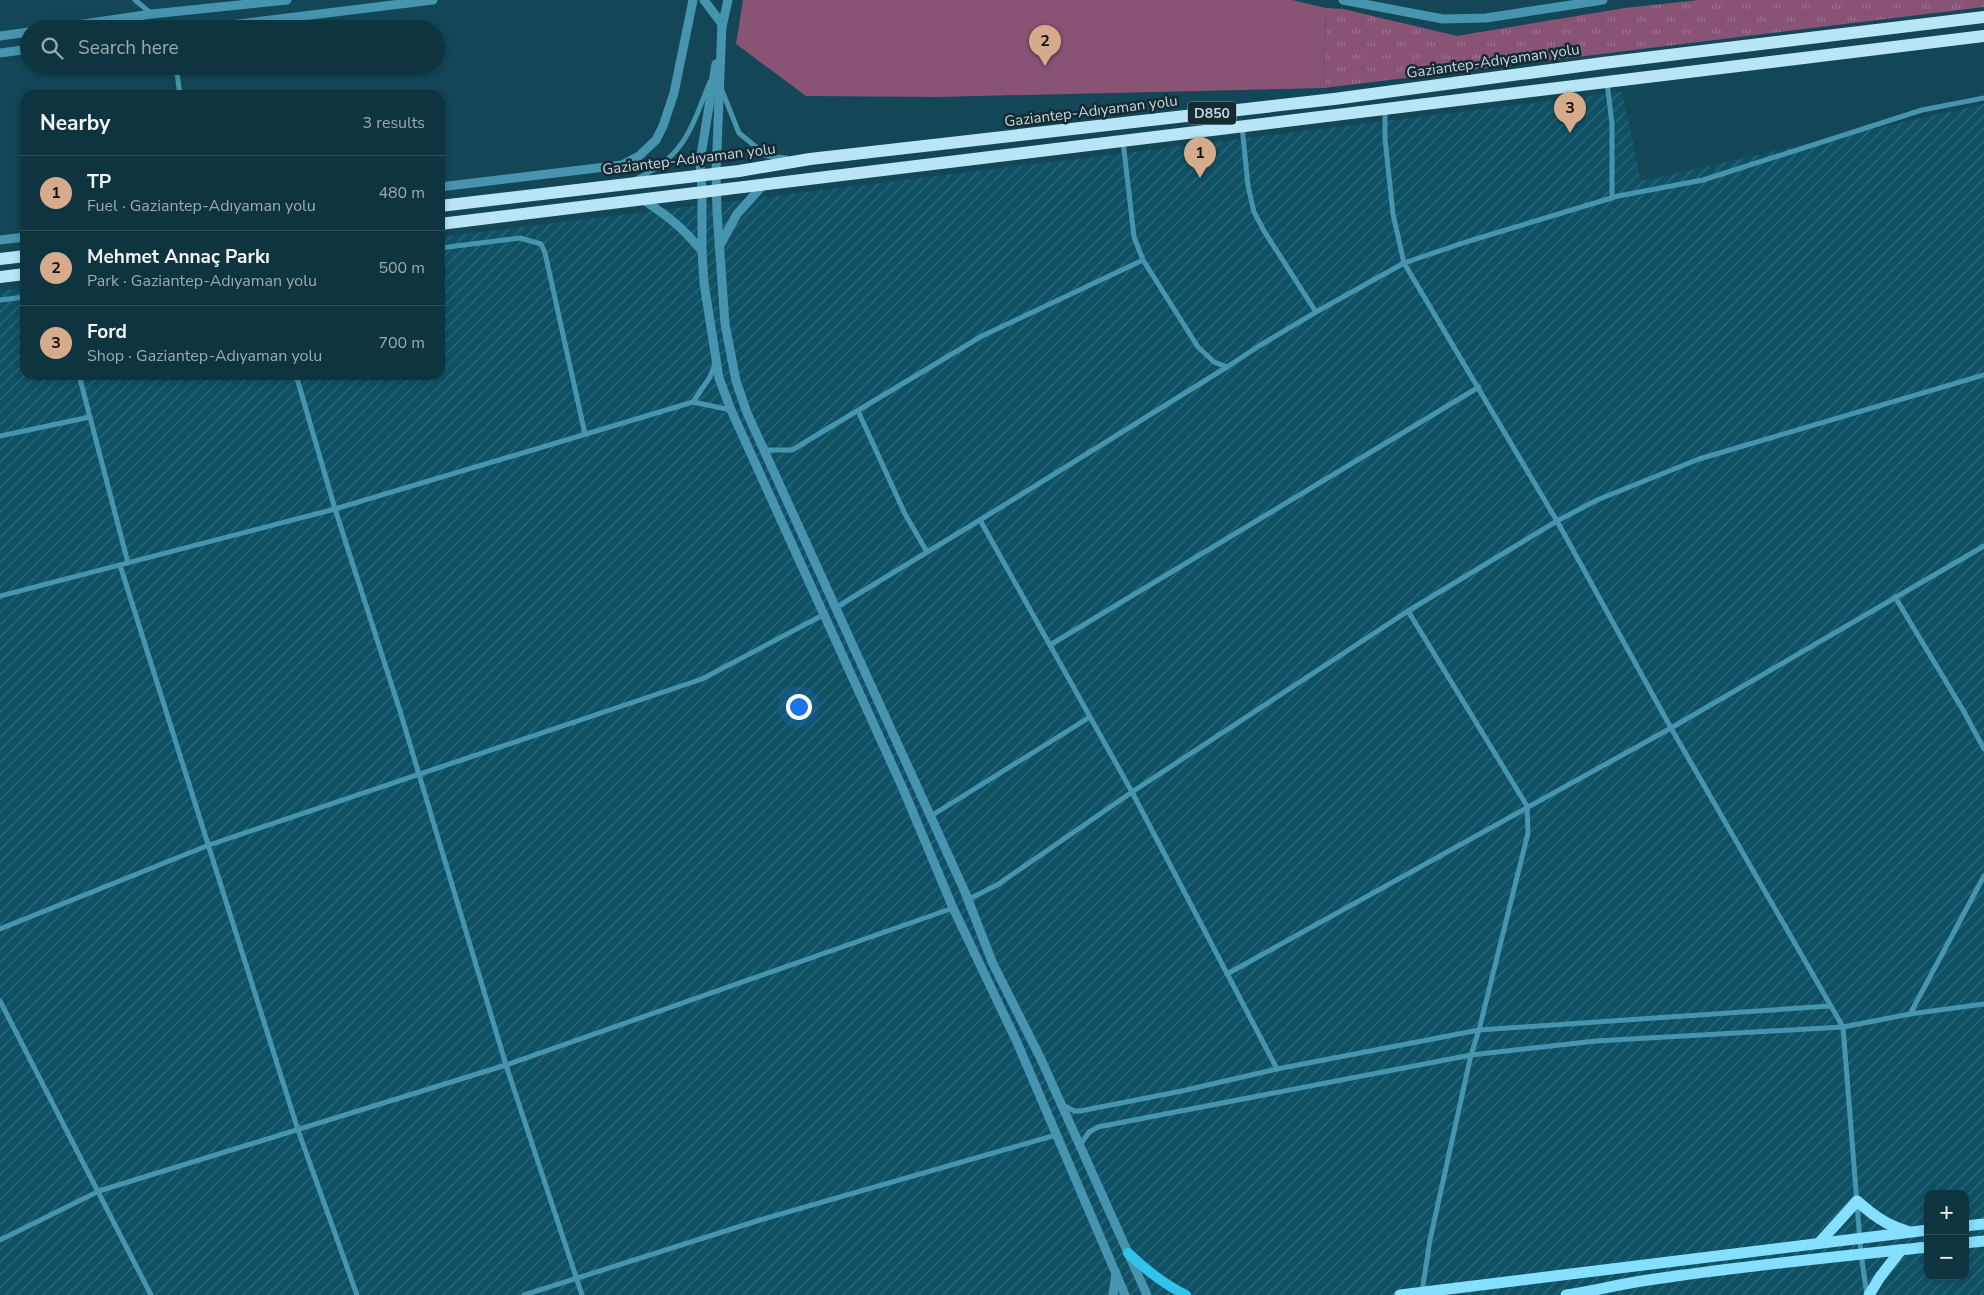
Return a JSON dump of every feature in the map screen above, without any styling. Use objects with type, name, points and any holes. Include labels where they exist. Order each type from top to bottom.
[{"type":"highway","name":"Gaziantep-Adıyaman yolu","points":[[445,205],[716,174],[810,159],[1334,99],[1613,62],[1984,17]]},
{"type":"highway","name":"D850","points":[[445,223],[1984,36]]},
{"type":"highway","points":[[0,259],[20,257]]},
{"type":"highway","points":[[0,277],[20,275]]},
{"type":"main road","points":[[1819,1243],[1858,1201],[1876,1217],[1890,1226],[1910,1232]]},
{"type":"main road","points":[[1969,1226],[1984,1224]]},
{"type":"main road","points":[[1400,1295],[1924,1230]]},
{"type":"main road","points":[[1969,1243],[1984,1241]]},
{"type":"main road","points":[[1566,1295],[1597,1293],[1646,1280],[1924,1247]]},
{"type":"main road","points":[[1868,1295],[1901,1250]]},
{"type":"main road","points":[[1128,1253],[1143,1268],[1164,1284],[1186,1295]]},
{"type":"street","points":[[135,0],[152,14]]},
{"type":"street","points":[[111,20],[287,0]]},
{"type":"street","points":[[270,20],[433,0]]},
{"type":"street","points":[[445,186],[622,165],[639,156],[656,140],[663,126],[674,93],[693,0]]},
{"type":"street","points":[[704,0],[722,24],[716,174],[719,247],[725,324],[731,358],[747,413],[931,816],[993,964],[1061,1104],[1147,1295]]},
{"type":"street","points":[[728,0],[722,24],[700,160],[704,283],[719,378],[731,410],[822,615],[904,790],[953,908],[1016,1040],[1126,1295]]},
{"type":"street","points":[[1343,0],[1443,19],[1486,18],[1603,0]]},
{"type":"street","points":[[0,36],[20,33]]},
{"type":"street","points":[[0,53],[20,50]]},
{"type":"street","points":[[623,184],[655,170],[673,156],[684,142],[694,123],[714,73]]},
{"type":"street","points":[[177,75],[179,90]]},
{"type":"street","points":[[1607,82],[1612,124],[1612,198]]},
{"type":"street","points":[[720,84],[739,133],[751,144],[767,156],[810,159]]},
{"type":"street","points":[[835,608],[1227,368],[1259,346],[1404,263],[1466,242],[1612,198],[1703,180],[1922,110],[1984,98]]},
{"type":"street","points":[[1385,109],[1385,139],[1392,214],[1404,263],[1557,521],[1671,728],[1843,1027],[1861,1254],[1868,1295]]},
{"type":"street","points":[[1242,126],[1248,186],[1254,212],[1264,231],[1316,312]]},
{"type":"street","points":[[1123,141],[1134,237],[1143,260],[1198,347],[1214,362],[1227,368]]},
{"type":"street","points":[[719,247],[737,214],[764,184]]},
{"type":"street","points":[[641,199],[670,217],[684,230],[702,252]]},
{"type":"street","points":[[0,240],[20,238]]},
{"type":"street","points":[[445,247],[520,238],[541,244],[545,253],[585,434]]},
{"type":"street","points":[[764,450],[792,450],[982,336],[1143,260]]},
{"type":"street","points":[[0,300],[20,298]]},
{"type":"street","points":[[693,402],[710,377],[716,358]]},
{"type":"street","points":[[967,900],[997,885],[1132,792],[1408,611],[1557,521],[1597,500],[1699,459],[1984,375]]},
{"type":"street","points":[[81,380],[128,563]]},
{"type":"street","points":[[297,380],[334,509],[419,774],[506,1065],[582,1295]]},
{"type":"street","points":[[1050,646],[1479,387]]},
{"type":"street","points":[[0,596],[334,509],[693,402],[731,410]]},
{"type":"street","points":[[858,411],[904,514],[927,552]]},
{"type":"street","points":[[0,436],[90,418]]},
{"type":"street","points":[[980,520],[1132,792],[1277,1069]]},
{"type":"street","points":[[1227,974],[1527,806],[1671,728],[1984,546]]},
{"type":"street","points":[[120,565],[298,1130],[357,1295]]},
{"type":"street","points":[[1895,597],[1963,710],[1984,749]]},
{"type":"street","points":[[1408,611],[1527,806],[1528,833],[1479,1030],[1471,1055],[1430,1240],[1422,1293]]},
{"type":"street","points":[[0,929],[209,845],[702,679],[822,615]]},
{"type":"street","points":[[931,816],[1090,716]]},
{"type":"street","points":[[1910,1014],[1984,876]]},
{"type":"street","points":[[0,1240],[99,1191],[506,1065],[953,908]]},
{"type":"street","points":[[0,1001],[151,1295]]},
{"type":"street","points":[[1079,1147],[1090,1132],[1098,1127],[1471,1055],[1596,1041],[1843,1027],[1910,1014],[1984,1004]]},
{"type":"street","points":[[1061,1104],[1067,1108],[1080,1111],[1182,1091],[1277,1069],[1479,1030],[1830,1006]]},
{"type":"street","points":[[524,1295],[577,1280],[760,1220],[1056,1134]]},
{"type":"street","points":[[1113,1295],[1116,1270]]},
{"type":"shaded area","points":[[1622,92],[1641,181],[1984,104],[1984,1295],[0,1295],[0,291],[20,289],[20,380],[445,380],[445,236]]},
{"type":"green space","points":[[743,0],[1292,0],[1326,8],[1324,88],[937,97],[806,96],[736,44]]},
{"type":"green space","points":[[1699,0],[1984,0],[1984,7],[1324,88],[1326,8],[1343,9],[1457,36],[1625,8]]},
{"type":"place","name":"Mehmet Annaç Parkı","points":[[1045,66]]},
{"type":"place","name":"Ford","points":[[1570,133]]},
{"type":"place","name":"TP","points":[[1200,178]]}]
